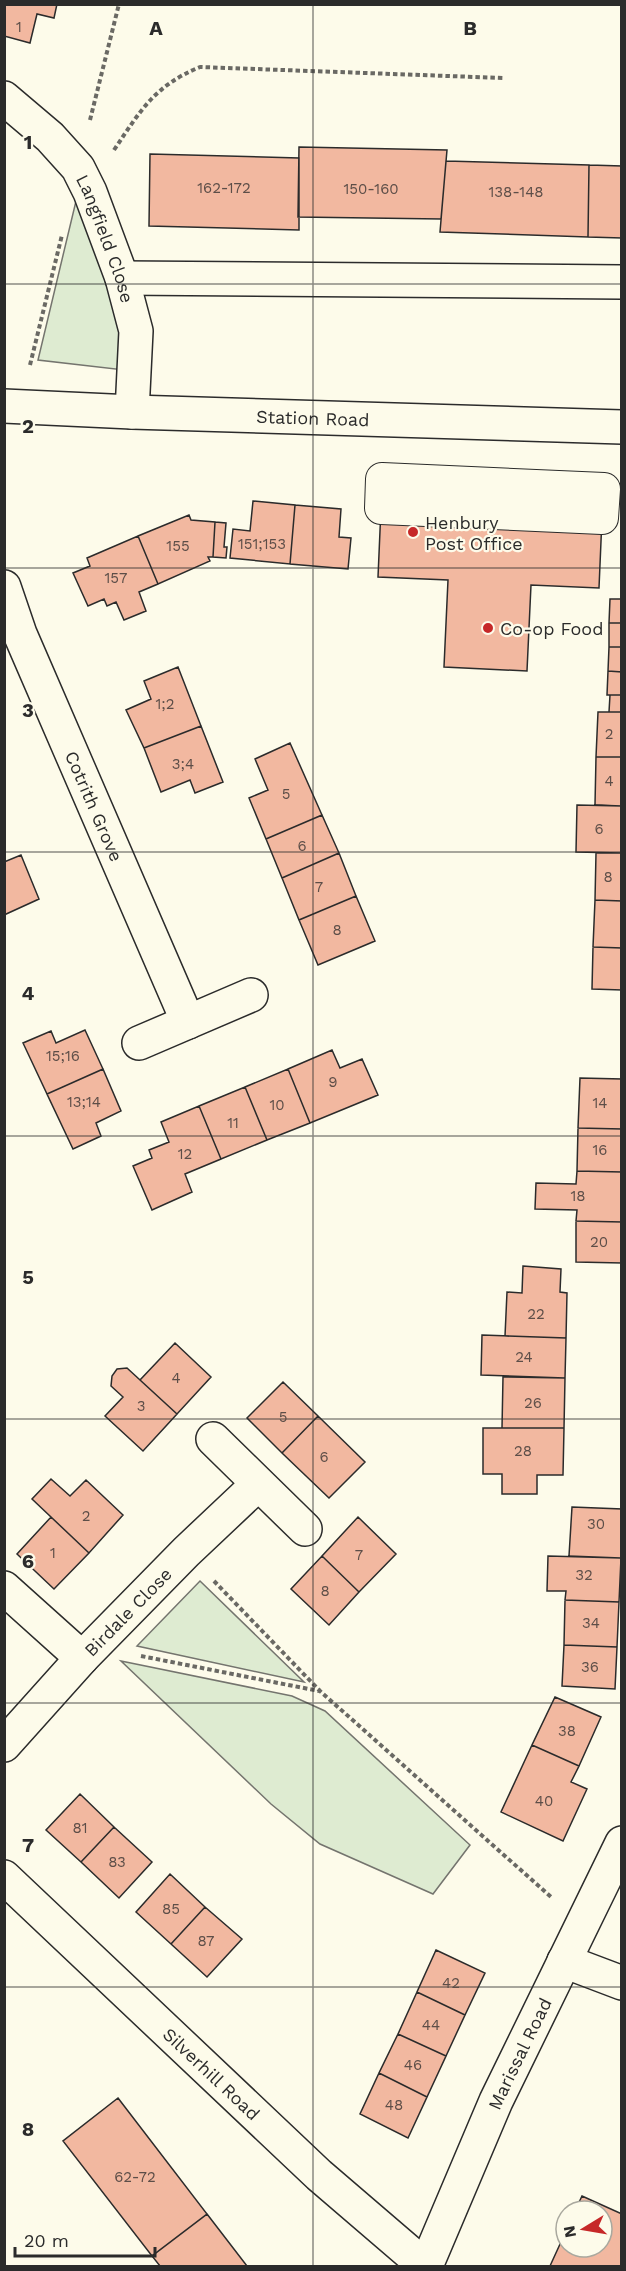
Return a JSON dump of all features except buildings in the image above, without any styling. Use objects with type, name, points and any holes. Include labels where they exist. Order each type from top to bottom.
[{"type":"street","name":"Langfield Close","points":[[4,98],[50,137],[78,168],[90,192],[122,278],[136,331],[132,412]]},
{"type":"street","points":[[122,278],[621,282]]},
{"type":"street","name":"Station Road","points":[[4,406],[621,428]]},
{"type":"street","points":[[382,479],[604,489],[602,518],[381,508],[382,479]]},
{"type":"street","name":"Cotrith Grove","points":[[4,587],[20,634],[188,1022]]},
{"type":"street","points":[[139,1043],[250,995]]},
{"type":"street","points":[[213,1439],[305,1529]]},
{"type":"street","name":"Birdale Close","points":[[4,1745],[87,1652],[186,1552],[258,1484]]},
{"type":"street","points":[[4,1588],[87,1652]]},
{"type":"street","name":"Marissal Road","points":[[425,2266],[496,2101],[621,1843]]},
{"type":"street","name":"Silverhill Road","points":[[4,1877],[270,2129],[425,2266]]},
{"type":"street","points":[[571,1947],[621,1983]]},
{"type":"path","points":[[90,192],[107,160],[149,99],[177,76],[200,67],[503,78]]},
{"type":"path","points":[[186,1552],[320,1691],[554,1900],[571,1947]]},
{"type":"path","points":[[87,1652],[320,1691]]},
{"type":"green space","points":[[76,201],[124,330],[124,370],[38,360]]},
{"type":"green space","points":[[200,1581],[304,1682],[137,1646]]},
{"type":"green space","points":[[121,1661],[292,1696],[325,1711],[470,1845],[433,1894],[320,1844],[271,1804]]},
{"type":"place","name":"Henbury Post Office","points":[[413,532]]},
{"type":"place","name":"Co-op Food","points":[[488,628]]}]
